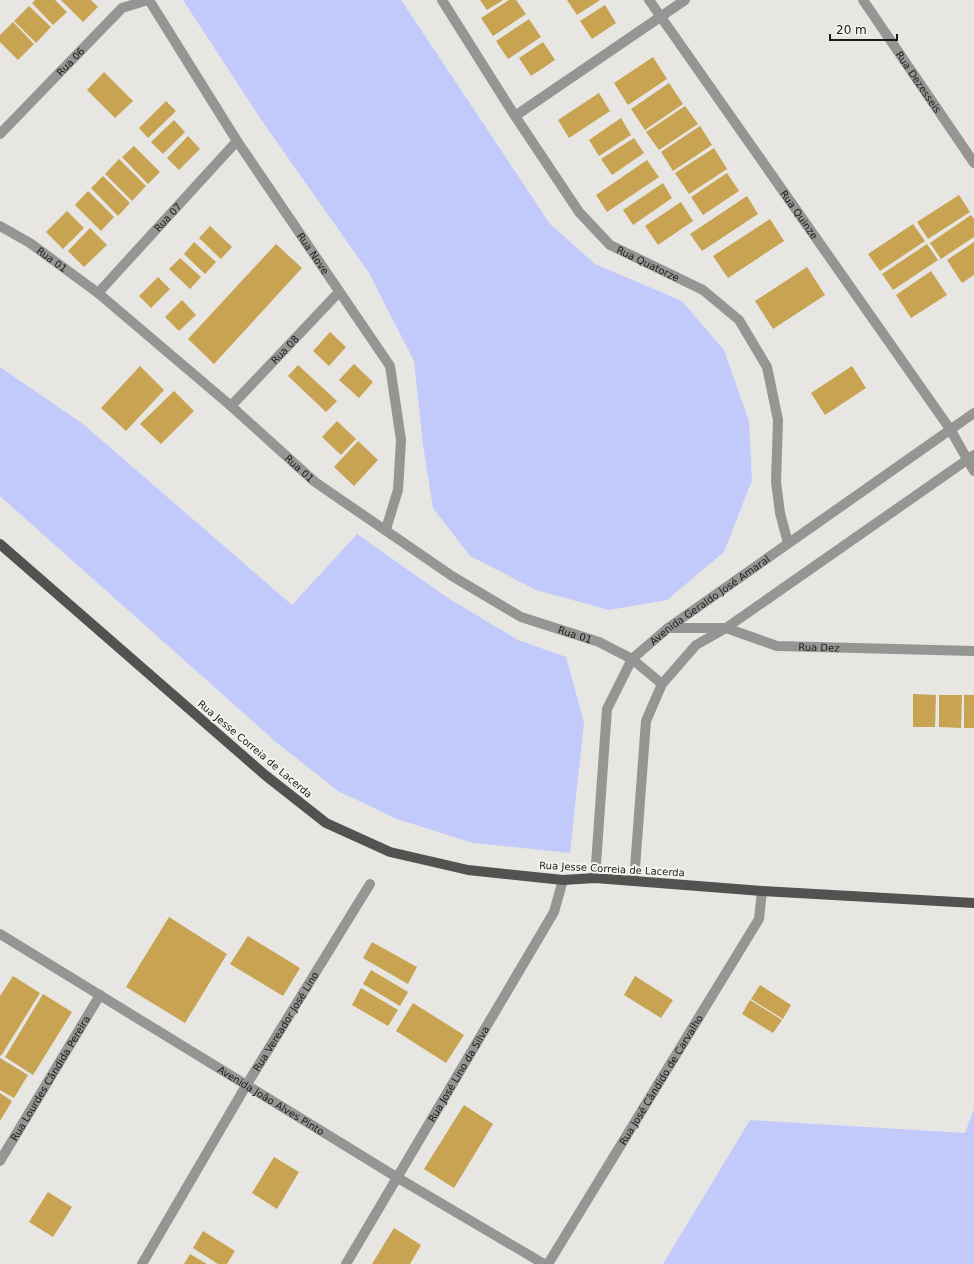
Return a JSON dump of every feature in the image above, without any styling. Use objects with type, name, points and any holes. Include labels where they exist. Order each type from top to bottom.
[{"type":"main road","name":"Rua Jesse Correia de Lacerda","points":[[0,544],[264,775],[326,823],[390,852],[468,870],[563,880],[595,878],[762,891],[974,903]]},
{"type":"street","name":"Rua 06","points":[[0,134],[122,8],[149,0]]},
{"type":"street","name":"Rua Nove","points":[[149,0],[237,141],[338,292],[390,366],[401,440],[398,490],[386,529]]},
{"type":"street","name":"Rua Quatorze","points":[[442,0],[515,116],[579,212],[610,245],[703,290],[739,320],[767,367],[778,420],[776,482],[779,506],[788,543]]},
{"type":"street","name":"Rua Quinze","points":[[649,0],[970,457]]},
{"type":"street","points":[[515,116],[685,0]]},
{"type":"street","name":"Rua Dezesseis","points":[[863,0],[974,163]]},
{"type":"street","name":"Rua 07","points":[[98,293],[237,141]]},
{"type":"street","name":"Rua 01","points":[[0,226],[30,243],[98,293],[231,406],[315,482],[386,529],[452,576],[521,617],[599,642],[632,659],[662,684]]},
{"type":"street","name":"Rua 08","points":[[231,406],[338,292]]},
{"type":"street","name":"Avenida Geraldo José Amaral","points":[[595,878],[607,709],[632,659],[668,628],[974,413]]},
{"type":"street","points":[[634,881],[646,721],[662,684],[696,645],[726,628],[970,457],[974,471]]},
{"type":"street","name":"Rua Dez","points":[[668,628],[726,628],[776,646],[974,651]]},
{"type":"street","name":"Rua José Lino da Silva","points":[[346,1264],[554,912],[563,880]]},
{"type":"street","name":"Rua Vereador José Lino","points":[[142,1264],[246,1084],[370,884]]},
{"type":"street","name":"Rua José Cândido de Carvalho","points":[[548,1264],[759,919],[762,891]]},
{"type":"street","name":"Avenida João Alves Pinto","points":[[0,934],[398,1178],[544,1264]]},
{"type":"street","name":"Rua Lourdes Cândida Pereira","points":[[0,1161],[100,995]]},
{"type":"shaded area","points":[[183,0],[401,0],[550,224],[595,264],[682,301],[724,350],[749,421],[752,480],[724,552],[667,600],[609,610],[536,590],[470,556],[433,508],[423,445],[414,361],[369,273],[260,118]]},
{"type":"shaded area","points":[[0,367],[83,424],[292,605],[357,534],[448,598],[518,640],[566,657],[584,722],[570,853],[473,843],[397,819],[338,791],[277,743],[0,496]]},
{"type":"shaded area","points":[[974,1109],[974,1264],[663,1264],[750,1120],[965,1133]]},
{"type":"building","points":[[35,0],[55,0],[67,12],[53,25],[32,3]]},
{"type":"building","points":[[61,0],[91,0],[98,7],[83,22]]},
{"type":"building","points":[[480,0],[503,0],[487,10]]},
{"type":"building","points":[[509,0],[516,0],[526,14],[493,36],[481,18]]},
{"type":"building","points":[[567,0],[600,0],[577,15]]},
{"type":"building","points":[[605,5],[616,23],[592,39],[580,21]]},
{"type":"building","points":[[29,6],[51,27],[36,43],[14,21]]},
{"type":"building","points":[[529,19],[541,37],[508,59],[496,41]]},
{"type":"building","points":[[13,22],[34,44],[18,60],[0,42],[0,35]]},
{"type":"building","points":[[543,42],[555,60],[531,76],[519,58]]},
{"type":"building","points":[[653,57],[667,79],[628,105],[614,83]]},
{"type":"building","points":[[104,72],[133,101],[115,118],[87,90]]},
{"type":"building","points":[[669,83],[683,104],[645,130],[631,109]]},
{"type":"building","points":[[599,93],[610,111],[569,138],[558,120]]},
{"type":"building","points":[[166,101],[176,111],[148,138],[139,128]]},
{"type":"building","points":[[685,106],[698,124],[659,150],[646,132]]},
{"type":"building","points":[[621,118],[631,135],[599,156],[589,140]]},
{"type":"building","points":[[174,120],[185,132],[163,154],[151,142]]},
{"type":"building","points":[[700,126],[712,145],[673,171],[661,152]]},
{"type":"building","points":[[188,136],[200,149],[179,170],[167,158]]},
{"type":"building","points":[[634,138],[644,153],[612,175],[601,159]]},
{"type":"building","points":[[134,146],[160,172],[148,184],[122,157]]},
{"type":"building","points":[[714,148],[727,169],[689,194],[675,173]]},
{"type":"building","points":[[119,159],[146,186],[132,201],[105,174]]},
{"type":"building","points":[[647,160],[659,177],[607,212],[596,195]]},
{"type":"building","points":[[727,173],[739,191],[703,215],[691,197]]},
{"type":"building","points":[[103,176],[130,203],[118,216],[91,188]]},
{"type":"building","points":[[663,183],[672,198],[633,225],[623,210]]},
{"type":"building","points":[[88,191],[114,217],[101,231],[75,205]]},
{"type":"building","points":[[959,195],[970,212],[928,239],[917,222]]},
{"type":"building","points":[[747,196],[758,214],[702,251],[690,234]]},
{"type":"building","points":[[681,202],[693,221],[658,245],[645,226]]},
{"type":"building","points":[[67,211],[84,228],[63,249],[46,232]]},
{"type":"building","points":[[971,215],[974,219],[974,237],[941,259],[930,243]]},
{"type":"building","points":[[770,219],[784,241],[728,278],[713,256]]},
{"type":"building","points":[[913,224],[925,241],[880,271],[868,254]]},
{"type":"building","points":[[210,226],[232,247],[221,259],[199,238]]},
{"type":"building","points":[[90,228],[107,245],[84,267],[68,251]]},
{"type":"building","points":[[194,242],[216,262],[205,274],[184,254]]},
{"type":"building","points":[[974,242],[974,275],[962,283],[947,260]]},
{"type":"building","points":[[276,244],[302,268],[214,364],[188,339]]},
{"type":"building","points":[[927,244],[938,260],[893,290],[882,274]]},
{"type":"building","points":[[180,258],[201,277],[190,289],[169,269]]},
{"type":"building","points":[[807,267],[825,295],[773,329],[755,301]]},
{"type":"building","points":[[931,271],[947,295],[911,318],[896,295]]},
{"type":"building","points":[[158,277],[170,289],[151,308],[139,296]]},
{"type":"building","points":[[182,300],[196,315],[179,331],[165,317]]},
{"type":"building","points":[[330,332],[346,347],[329,366],[313,351]]},
{"type":"building","points":[[354,364],[373,382],[359,398],[339,380]]},
{"type":"building","points":[[298,365],[337,401],[326,412],[288,376]]},
{"type":"building","points":[[140,366],[164,390],[126,431],[101,408]]},
{"type":"building","points":[[852,366],[866,388],[825,415],[811,393]]},
{"type":"building","points":[[174,391],[194,411],[161,444],[140,424]]},
{"type":"building","points":[[337,421],[356,439],[341,455],[322,437]]},
{"type":"building","points":[[358,441],[378,460],[354,486],[334,467]]},
{"type":"building","points":[[913,694],[936,695],[935,727],[913,727]]},
{"type":"building","points":[[939,695],[962,695],[961,728],[939,727]]},
{"type":"building","points":[[964,695],[974,695],[974,728],[964,728]]},
{"type":"building","points":[[169,917],[227,954],[185,1023],[126,987]]},
{"type":"building","points":[[248,936],[300,968],[283,996],[230,964]]},
{"type":"building","points":[[372,942],[417,967],[408,984],[363,958]]},
{"type":"building","points":[[371,970],[408,992],[400,1006],[363,984]]},
{"type":"building","points":[[13,976],[40,993],[1,1056],[0,996]]},
{"type":"building","points":[[635,976],[673,1000],[661,1018],[624,995]]},
{"type":"building","points":[[760,985],[791,1005],[783,1019],[751,999]]},
{"type":"building","points":[[361,988],[398,1010],[388,1026],[352,1005]]},
{"type":"building","points":[[43,994],[72,1012],[33,1075],[5,1057]]},
{"type":"building","points":[[750,1000],[782,1020],[773,1033],[742,1014]]},
{"type":"building","points":[[413,1003],[464,1035],[446,1063],[396,1031]]},
{"type":"building","points":[[0,1058],[28,1075],[14,1098],[0,1090]]},
{"type":"building","points":[[0,1093],[12,1101],[0,1121]]},
{"type":"building","points":[[464,1105],[493,1124],[454,1188],[424,1169]]},
{"type":"building","points":[[274,1157],[299,1172],[277,1209],[252,1193]]},
{"type":"building","points":[[48,1192],[72,1207],[53,1237],[29,1222]]},
{"type":"building","points":[[394,1228],[421,1245],[410,1264],[372,1264]]},
{"type":"building","points":[[203,1231],[235,1251],[227,1264],[218,1264],[193,1248]]},
{"type":"building","points":[[190,1254],[207,1264],[184,1264]]}]
